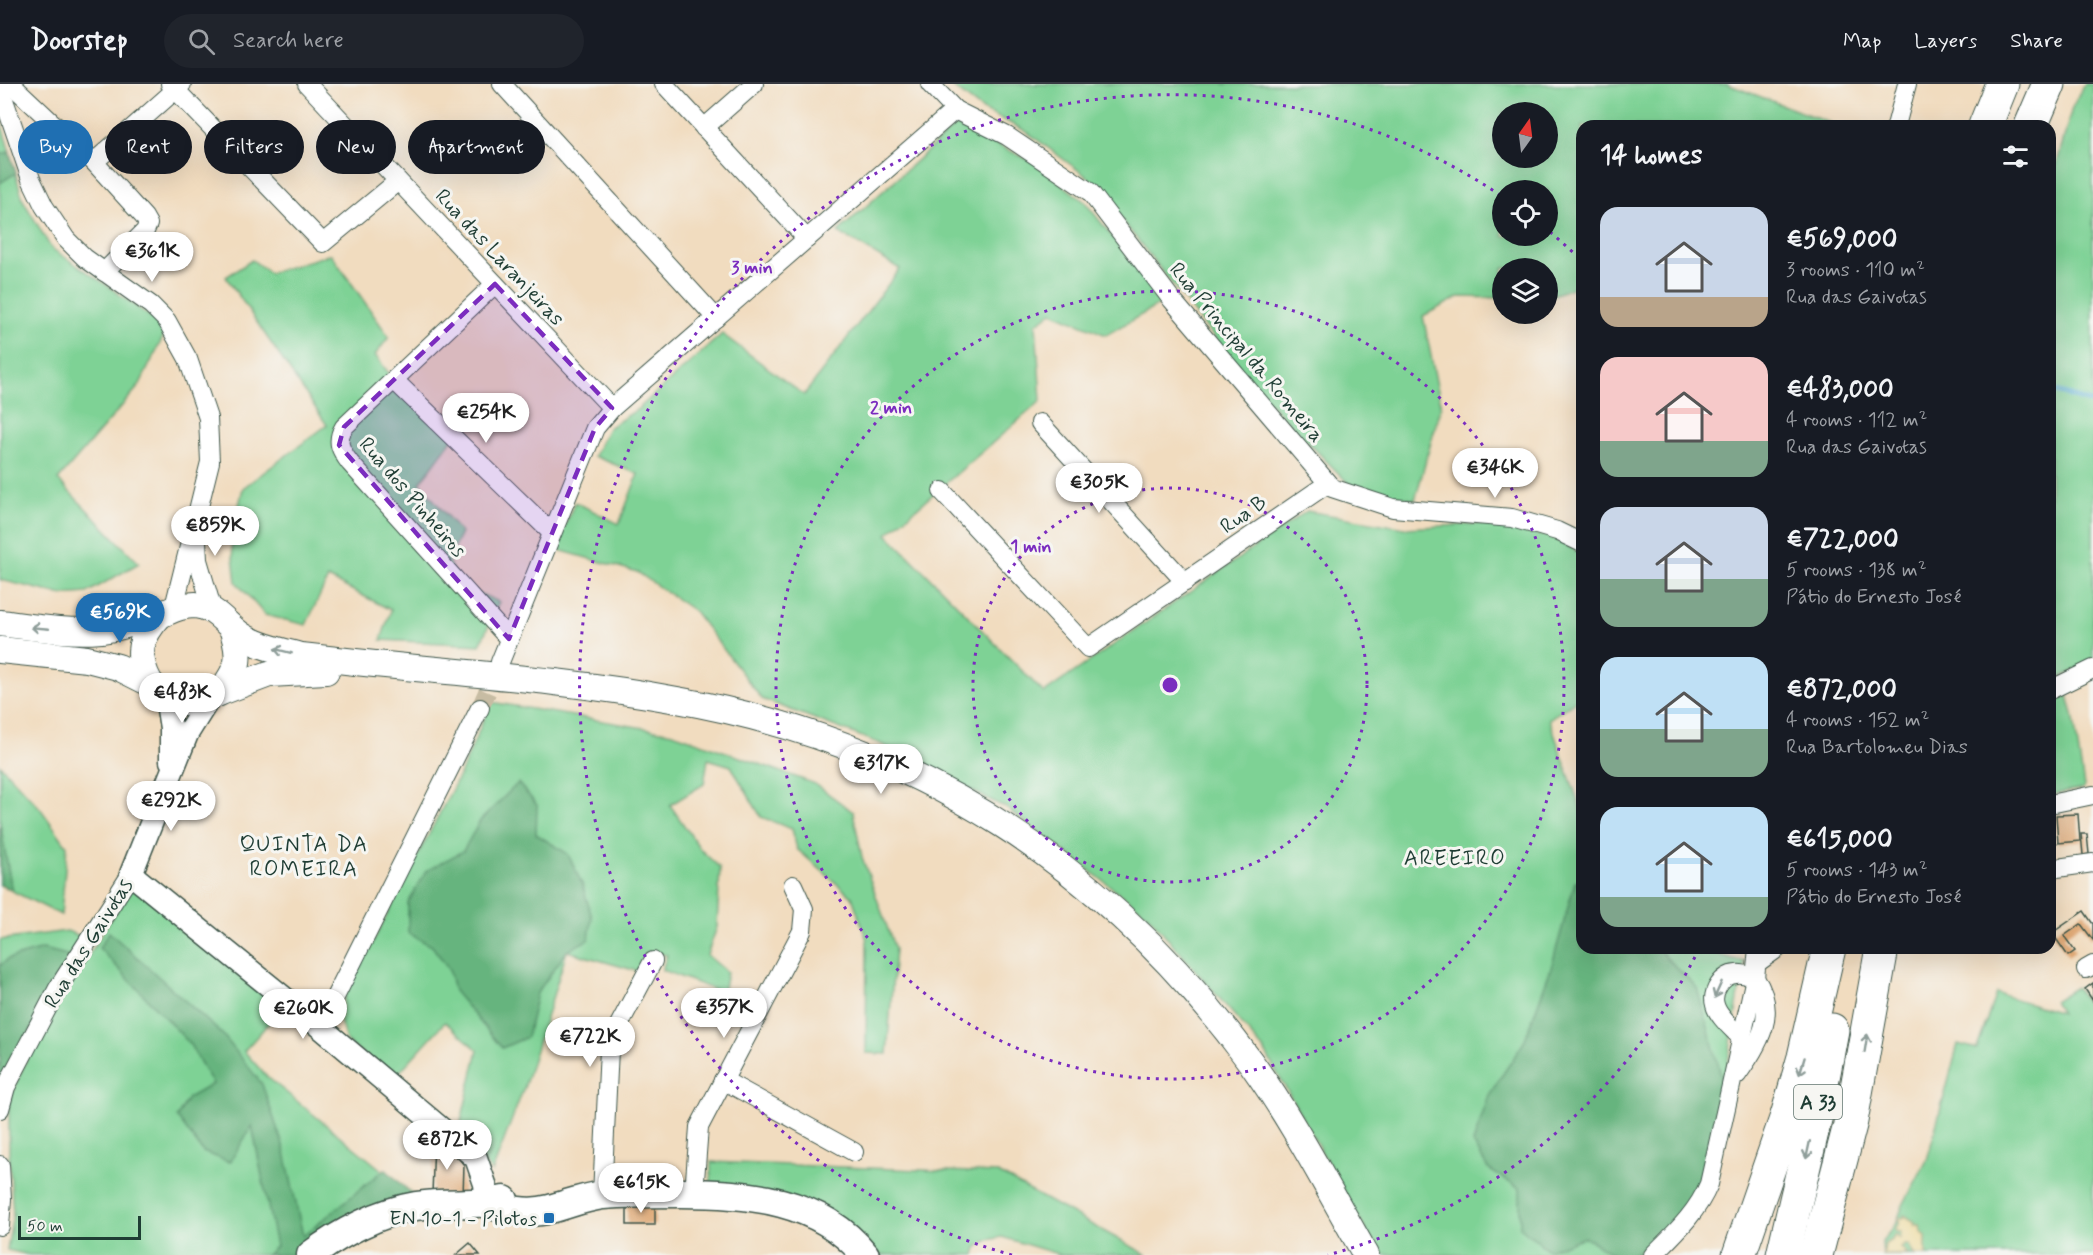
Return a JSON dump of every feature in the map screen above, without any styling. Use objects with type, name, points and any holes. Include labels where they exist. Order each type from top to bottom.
[{"type":"highway","points":[[1987,120],[2002,84]]},
{"type":"highway","points":[[2034,120],[2049,84]]},
{"type":"highway","points":[[1739,1255],[1787,1116],[1804,1057],[1828,954]]},
{"type":"highway","name":"A 33","points":[[1782,1255],[1816,1115],[1845,954]]},
{"type":"highway","name":"A 33","points":[[1816,1255],[1851,1121],[1881,954]]},
{"type":"highway","points":[[1835,1255],[1849,1192],[1851,1121]]},
{"type":"main road","points":[[0,623],[45,629],[103,630],[196,605],[213,610],[233,631],[239,650],[236,669],[215,695]]},
{"type":"main road","points":[[158,690],[143,669],[142,643],[148,628],[167,611]]},
{"type":"main road","points":[[233,631],[248,640],[272,649],[301,656],[614,689],[680,700],[764,719],[828,740],[892,765],[958,797],[1024,838],[1082,881],[1137,930],[1193,989],[1254,1068],[1334,1198],[1366,1255]]},
{"type":"main road","points":[[0,650],[87,659],[118,667],[182,702],[202,701],[269,674],[326,671],[600,698],[669,708],[777,734],[834,752],[889,774],[947,804],[1051,870],[1093,904],[1143,950],[1177,987],[1234,1057],[1270,1110],[1354,1255]]},
{"type":"main road","points":[[311,1255],[355,1228],[416,1206],[487,1204],[511,1199],[694,1193],[732,1194],[795,1206],[820,1216],[842,1230],[865,1255]]},
{"type":"street","points":[[11,84],[94,162],[148,224],[145,231],[104,272]]},
{"type":"street","name":"Rua das Laranjeiras","points":[[307,84],[612,408]]},
{"type":"street","points":[[502,84],[716,318]]},
{"type":"street","points":[[664,84],[807,239]]},
{"type":"street","points":[[704,128],[754,84]]},
{"type":"street","name":"Rua Principal da Romeira","points":[[930,84],[955,110],[1007,136],[1090,192],[1172,300],[1332,488],[1393,508],[1512,518],[1557,531],[1576,540]]},
{"type":"street","points":[[1898,120],[1907,84]]},
{"type":"street","points":[[94,162],[176,86],[323,243],[398,181]]},
{"type":"street","points":[[0,88],[31,179],[44,206],[66,239],[85,258],[151,305],[166,321],[188,358],[208,418],[210,462],[200,505],[167,611]]},
{"type":"street","points":[[500,662],[595,428],[612,408],[955,110]]},
{"type":"street","name":"Rua dos Pinheiros","points":[[495,284],[345,427],[339,438],[341,451],[509,639]]},
{"type":"street","points":[[394,380],[552,533]]},
{"type":"street","points":[[1040,423],[1185,582]]},
{"type":"street","name":"Rua B","points":[[942,491],[1088,648],[1327,484]]},
{"type":"street","points":[[200,505],[196,547],[213,610]]},
{"type":"street","points":[[2056,687],[2093,669]]},
{"type":"street","points":[[158,690],[171,728],[170,775]]},
{"type":"street","name":"Rua das Gaivotas","points":[[0,1109],[6,1087],[58,988],[131,874],[187,734],[215,695]]},
{"type":"street","points":[[320,1027],[480,708]]},
{"type":"street","points":[[2056,803],[2093,795]]},
{"type":"street","points":[[2056,868],[2093,863]]},
{"type":"street","points":[[131,874],[320,1027],[476,1158],[485,1184],[487,1204]]},
{"type":"street","points":[[694,1193],[699,1128],[802,931],[804,909],[793,885]]},
{"type":"street","points":[[1741,1038],[1715,1008],[1714,999],[1717,988],[1730,975],[1739,973],[1770,954]]},
{"type":"street","points":[[588,1198],[611,1040],[652,961]]},
{"type":"street","points":[[1653,1255],[1693,1215],[1703,1200],[1716,1159],[1757,963]]},
{"type":"street","points":[[1731,1084],[1758,1044],[1767,1011],[1757,963]]},
{"type":"street","points":[[723,1080],[854,1152]]},
{"type":"street","points":[[0,1165],[2,1199],[0,1226]]},
{"type":"highlighted area","points":[[495,284],[612,408],[595,428],[509,639],[339,445],[344,427]]},
{"type":"green space","points":[[949,84],[1727,84],[1822,120],[1576,120],[1576,286],[1558,293],[1558,258],[1492,258],[1492,298],[1459,297],[1423,316],[1441,406],[1415,500],[1351,486],[1247,380],[1090,179],[1024,130],[983,110]]},
{"type":"green space","points":[[2084,84],[2093,84],[2093,662],[2056,679],[2056,167],[2072,108]]},
{"type":"green space","points":[[0,118],[23,200],[51,248],[167,329],[139,386],[58,480],[139,563],[87,593],[63,595],[0,580]]},
{"type":"green space","points":[[956,125],[1033,162],[1085,202],[1164,302],[1106,335],[1052,312],[1036,324],[1041,401],[887,534],[1044,693],[1307,511],[1405,528],[1479,524],[1552,537],[1576,551],[1576,700],[1549,719],[1576,795],[1576,954],[1716,954],[1744,962],[1721,1105],[1647,1248],[1637,1255],[1380,1255],[1264,1050],[1146,913],[1006,808],[881,744],[762,699],[694,611],[637,572],[555,549],[575,502],[619,524],[638,474],[594,456],[608,428],[638,409],[722,334],[804,395],[900,269],[838,232]]},
{"type":"green space","points":[[9,152],[16,173],[0,183],[0,155]]},
{"type":"green space","points":[[331,254],[389,337],[375,355],[394,380],[454,437],[420,483],[461,533],[448,561],[459,585],[499,602],[480,645],[381,640],[391,610],[328,578],[306,625],[265,615],[236,582],[231,540],[243,488],[327,425],[226,277],[252,260],[270,273]]},
{"type":"green space","points":[[2066,690],[2073,714],[2084,789],[2056,794],[2056,692]]},
{"type":"green space","points":[[491,702],[673,733],[815,784],[853,812],[862,857],[895,949],[887,1054],[866,1053],[867,940],[852,897],[797,849],[792,829],[761,817],[731,766],[708,759],[704,784],[670,805],[701,850],[720,868],[717,927],[707,955],[727,972],[723,993],[662,970],[667,955],[647,952],[637,971],[567,951],[525,1085],[492,1172],[468,1142],[460,1126],[478,1050],[445,1022],[394,1078],[346,1041],[340,1021],[344,998],[463,768]]},
{"type":"green space","points":[[0,765],[40,808],[67,846],[61,915],[0,885]]},
{"type":"green space","points":[[518,783],[537,805],[536,834],[568,854],[582,884],[592,917],[589,939],[567,951],[537,993],[527,1037],[502,1048],[454,991],[449,969],[432,946],[408,933],[408,903],[426,871],[463,851],[480,821]]},
{"type":"green space","points":[[0,823],[12,890],[0,885]]},
{"type":"green space","points":[[1575,882],[1576,954],[1663,954],[1697,988],[1724,1085],[1721,1105],[1694,1199],[1647,1248],[1632,1255],[1614,1255],[1585,1237],[1548,1250],[1520,1227],[1520,1189],[1488,1169],[1473,1143],[1489,1095],[1524,1042],[1551,968]]},
{"type":"green space","points":[[132,885],[284,1006],[244,1051],[266,1076],[420,1201],[300,1255],[29,1255],[7,1250],[13,1214],[9,1153],[9,1100],[31,1049]]},
{"type":"green space","points":[[67,931],[83,937],[0,1087],[0,940]]},
{"type":"green space","points":[[109,932],[223,1035],[262,1084],[284,1148],[303,1236],[385,1169],[420,1201],[300,1255],[267,1255],[276,1246],[252,1126],[230,1162],[203,1152],[177,1117],[188,1098],[213,1084],[189,1043],[99,948]]},
{"type":"green space","points":[[43,949],[71,956],[0,1087],[0,966],[8,959]]},
{"type":"green space","points":[[2076,987],[2093,1014],[2093,1255],[1883,1255],[1882,1242],[1897,1222],[1902,1207],[1927,1160],[1958,1044],[1977,1049],[1996,993],[2061,1013],[2054,1001]]},
{"type":"green space","points":[[711,1162],[998,1173],[1147,1255],[1061,1255],[1002,1237],[988,1240],[977,1248],[975,1255],[877,1255],[711,1184]]},
{"type":"sand","points":[[1904,1215],[1915,1222],[1914,1225],[1920,1225],[1926,1237],[1926,1255],[1914,1255],[1909,1245],[1905,1245],[1901,1248],[1908,1255],[1883,1255],[1885,1244],[1893,1239],[1894,1235],[1900,1238],[1901,1232],[1895,1230],[1899,1224],[1899,1217],[1903,1219]]},
{"type":"building","points":[[2078,814],[2080,841],[2058,843],[2056,815]]},
{"type":"building","points":[[2081,834],[2087,834],[2089,854],[2083,855]]},
{"type":"building","points":[[2084,911],[2093,924],[2093,940],[2081,924],[2064,936],[2075,951],[2068,956],[2056,939],[2056,930]]},
{"type":"building","points":[[2093,983],[2093,1001],[2085,989]]},
{"type":"building","points":[[434,1141],[445,1141],[464,1165],[463,1195],[432,1194]]},
{"type":"building","points":[[627,1204],[655,1204],[655,1225],[627,1225]]},
{"type":"building","points":[[470,1243],[480,1255],[456,1255]]},
{"type":"waterway","points":[[2056,392],[2093,403]]},
{"type":"tunnel","points":[[480,708],[498,667]]},
{"type":"place","name":"EN 10-1 - Pilotos","points":[[549,1218]]},
{"type":"district","name":"QUINTA DA ROMEIRA","points":[[304,856]]},
{"type":"district","name":"AREEIRO","points":[[1455,857]]}]
